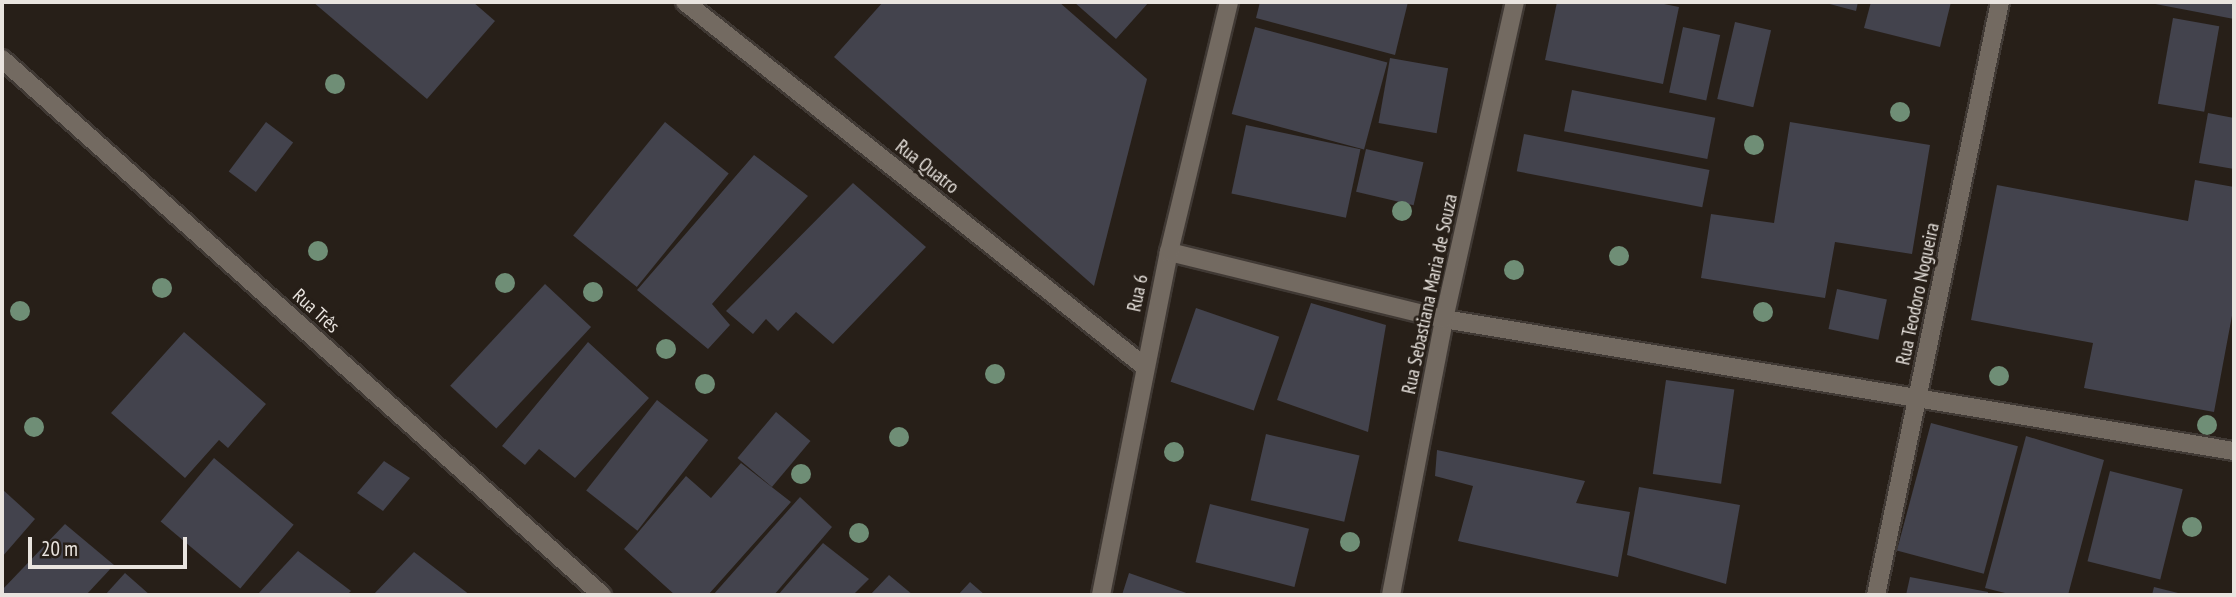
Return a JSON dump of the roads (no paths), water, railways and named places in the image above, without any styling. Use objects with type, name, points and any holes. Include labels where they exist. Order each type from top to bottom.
[{"type":"street","name":"Rua Quatro","points":[[685,2],[1144,366]]},
{"type":"street","name":"Rua 6","points":[[1101,595],[1168,251],[1229,2]]},
{"type":"street","name":"Rua Sebastiana Maria de Souza","points":[[1391,595],[1444,319],[1515,2]]},
{"type":"street","name":"Rua Teodoro Nogueira","points":[[1875,595],[2000,2]]},
{"type":"street","name":"Rua Três","points":[[2,59],[602,595]]},
{"type":"street","points":[[1168,251],[1444,319],[2234,451]]}]
